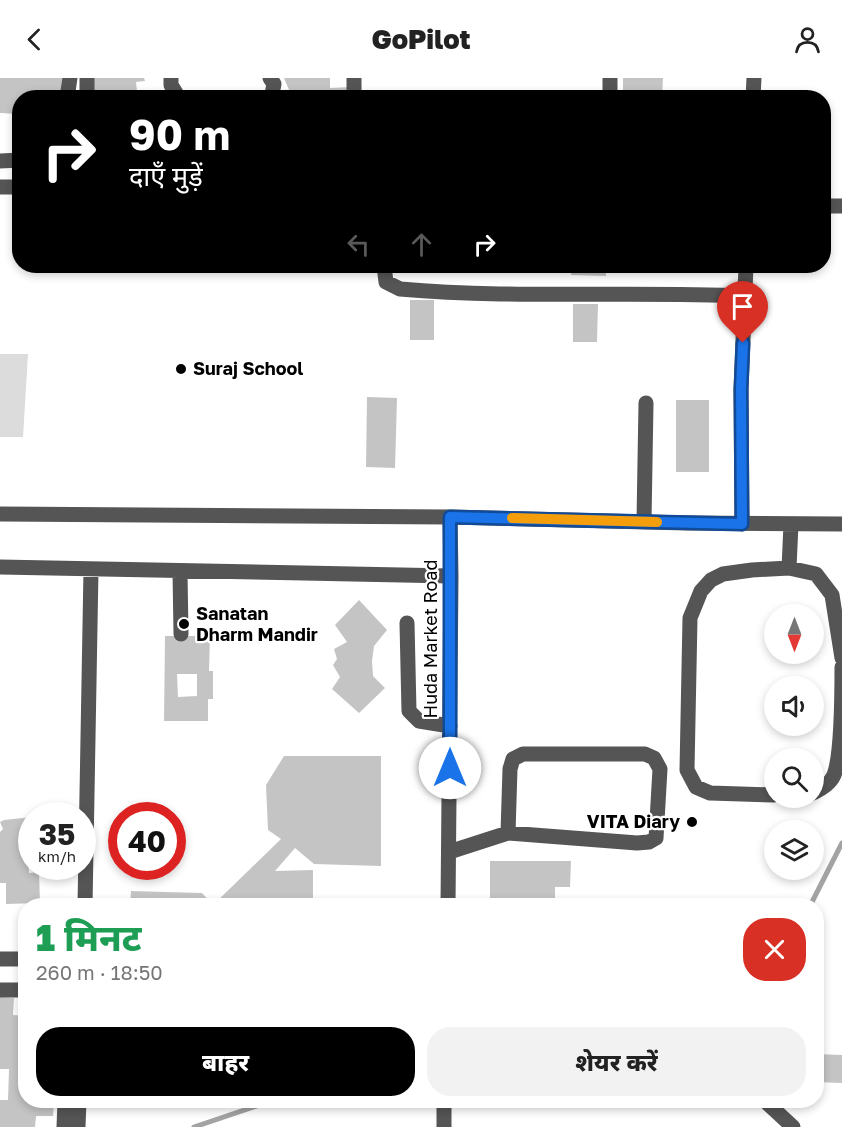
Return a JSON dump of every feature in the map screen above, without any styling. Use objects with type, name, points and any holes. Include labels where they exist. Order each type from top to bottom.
[{"type":"street","points":[[385,273],[386,282],[400,289],[519,294],[648,293],[745,296]]},
{"type":"street","points":[[742,524],[741,389],[746,273]]},
{"type":"street","points":[[644,521],[646,403]]},
{"type":"street","points":[[0,514],[450,517],[842,524]]},
{"type":"street","name":"Huda Market Road","points":[[448,898],[450,517]]},
{"type":"street","points":[[789,568],[790,524]]},
{"type":"street","points":[[0,567],[451,576]]},
{"type":"street","points":[[764,795],[710,793],[696,787],[687,770],[690,618],[701,591],[711,580],[723,574],[789,568],[816,574],[832,595],[842,658]]},
{"type":"street","points":[[85,898],[91,570]]},
{"type":"street","points":[[180,572],[181,634]]},
{"type":"street","points":[[407,623],[409,711],[419,721],[450,726]]},
{"type":"street","points":[[824,788],[834,776],[840,759],[842,667]]},
{"type":"street","points":[[449,852],[508,833],[649,842],[656,838],[660,768],[654,758],[645,754],[523,754],[513,759],[510,768],[508,833]]},
{"type":"street","points":[[0,959],[18,959]]},
{"type":"street","points":[[0,990],[18,990]]},
{"type":"street","points":[[64,1127],[65,1108]]},
{"type":"street","points":[[78,1127],[79,1108]]},
{"type":"street","points":[[444,1108],[444,1127]]},
{"type":"street","points":[[773,1108],[793,1127]]},
{"type":"shaded area","points":[[0,354],[28,354],[23,437],[0,437]]},
{"type":"building","points":[[0,78],[67,78],[66,90],[12,90],[12,114],[0,113]]},
{"type":"building","points":[[91,78],[144,78],[145,81],[136,82],[137,90],[91,90]]},
{"type":"building","points":[[284,78],[330,78],[330,88],[351,87],[351,90],[289,90]]},
{"type":"building","points":[[623,78],[663,78],[662,90],[623,90]]},
{"type":"building","points":[[571,273],[606,273],[606,276],[571,275]]},
{"type":"building","points":[[410,300],[434,300],[434,340],[410,340]]},
{"type":"building","points":[[573,304],[598,304],[597,342],[573,342]]},
{"type":"building","points":[[367,397],[397,398],[395,468],[366,467]]},
{"type":"building","points":[[676,400],[709,400],[709,472],[676,472]]},
{"type":"building","points":[[359,600],[387,630],[374,646],[372,661],[373,676],[385,688],[359,713],[332,689],[340,677],[333,665],[337,659],[334,649],[347,642],[335,625]]},
{"type":"building","points":[[165,636],[210,636],[209,671],[213,671],[213,699],[208,699],[208,721],[164,721]],"holes":[[[177,674],[197,674],[197,696],[178,697]]]},
{"type":"building","points":[[284,756],[381,756],[381,866],[314,864],[295,848],[275,871],[313,870],[313,898],[220,898],[281,839],[268,830],[266,785]]},
{"type":"building","points":[[18,818],[18,880],[39,880],[40,898],[18,898],[18,904],[6,904],[6,883],[0,883],[0,832],[3,829],[0,822]]},
{"type":"building","points":[[490,861],[571,861],[570,887],[555,887],[555,898],[490,898]]},
{"type":"building","points":[[131,891],[202,893],[207,898],[131,898]]},
{"type":"building","points":[[0,997],[14,998],[13,1015],[18,1015],[18,1108],[54,1108],[53,1116],[36,1116],[35,1127],[0,1127],[0,1100],[8,1100],[9,1069],[0,1069]]},
{"type":"building","points":[[824,1054],[842,1055],[842,1083],[824,1082]]},
{"type":"waterway","points":[[814,898],[842,843]]},
{"type":"waterway","points":[[194,1127],[250,1108]]},
{"type":"slow traffic","points":[[512,518],[657,522]]},
{"type":"place","name":"Suraj School","points":[[181,369]]},
{"type":"place","name":"Sanatan Dharm Mandir","points":[[184,624]]},
{"type":"place","name":"VITA Diary","points":[[692,822]]},
{"type":"route","points":[[450,768],[450,517],[742,524],[743,343]]}]
